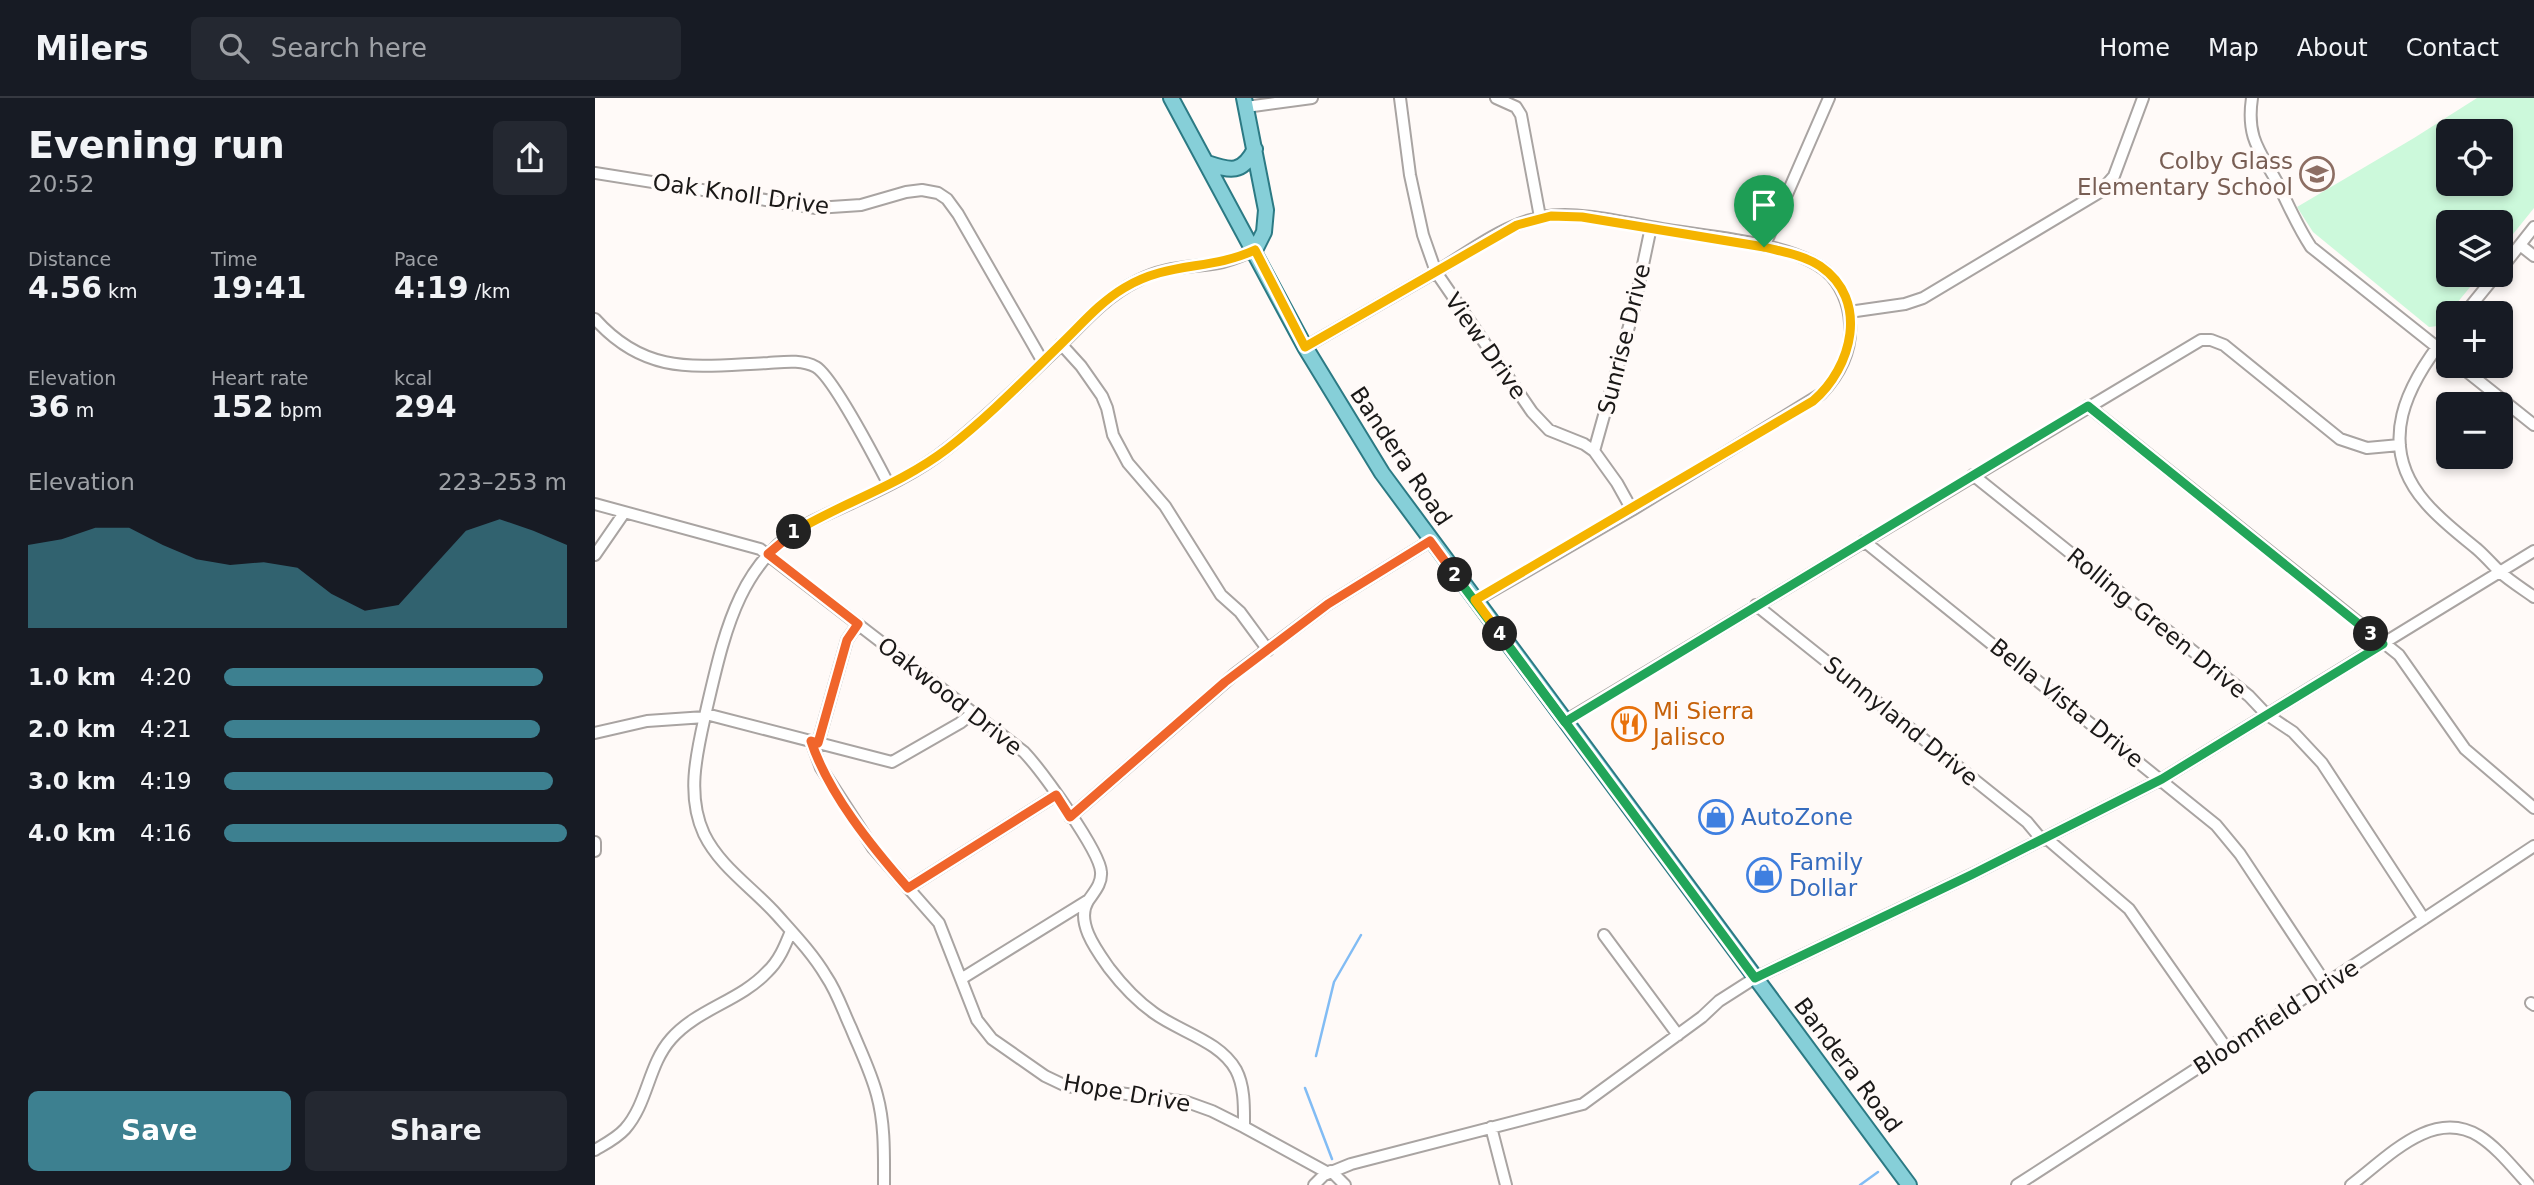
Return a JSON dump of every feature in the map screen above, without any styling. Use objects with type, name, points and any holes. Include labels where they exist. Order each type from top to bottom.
[{"type":"main road","name":"Bandera Road","points":[[1171,98],[1305,347],[1359,438],[1430,541],[1909,1185]]},
{"type":"main road","points":[[1245,103],[1265,198],[1267,221],[1255,250]]},
{"type":"main road","points":[[1206,163],[1223,168],[1242,167],[1255,149]]},
{"type":"street","points":[[1245,103],[1312,98]]},
{"type":"street","name":"View Drive","points":[[1400,98],[1410,175],[1423,235],[1436,272],[1540,422],[1557,435],[1584,444],[1594,451]]},
{"type":"street","points":[[1496,98],[1516,107],[1521,115],[1540,218]]},
{"type":"street","points":[[1764,247],[1829,98]]},
{"type":"street","points":[[1849,312],[1905,304],[1923,298],[2100,192],[2114,176],[2143,98]]},
{"type":"street","points":[[2252,98],[2250,126],[2256,148],[2277,183],[2298,229],[2311,247],[2436,346]]},
{"type":"street","name":"Oak Knoll Drive","points":[[595,173],[816,208],[861,205],[905,192],[922,190],[938,193],[958,214],[1043,362]]},
{"type":"street","points":[[1305,347],[1493,237],[1526,221],[1561,215],[1651,227],[1764,247],[1807,259],[1820,266],[1835,281],[1849,312],[1851,330],[1848,348],[1836,378],[1821,394],[1632,510],[1475,600]]},
{"type":"street","name":"Sunrise Drive","points":[[1594,451],[1633,312],[1651,227]]},
{"type":"street","points":[[2513,254],[2534,227]]},
{"type":"street","points":[[2520,245],[2534,256]]},
{"type":"street","points":[[884,1185],[882,1124],[877,1096],[868,1068],[827,976],[791,931],[716,853],[700,823],[694,781],[705,715],[722,643],[734,609],[756,568],[786,538],[809,523],[913,472],[947,449],[1109,298],[1139,280],[1172,268],[1229,261],[1255,250]]},
{"type":"street","points":[[2475,301],[2486,287]]},
{"type":"street","points":[[595,319],[630,350],[669,363],[696,366],[791,361],[816,367],[835,390],[889,485]]},
{"type":"street","points":[[1565,722],[2195,343],[2211,340],[2224,345],[2340,439],[2367,448],[2400,446]]},
{"type":"street","points":[[1061,344],[1102,396],[1113,435],[1128,463],[1165,506],[1221,595],[1240,612],[1268,650]]},
{"type":"street","points":[[2436,348],[2406,399],[2400,446],[2406,470],[2424,501],[2436,515],[2487,557],[2500,572],[2534,597]]},
{"type":"street","points":[[2475,378],[2534,425]]},
{"type":"street","points":[[2088,406],[2407,664],[2465,750],[2534,808]]},
{"type":"street","points":[[1594,451],[1632,510]]},
{"type":"street","name":"Rolling Green Drive","points":[[1973,475],[2249,696],[2266,714],[2293,732],[2322,763],[2424,919]]},
{"type":"street","name":"Oakwood Drive","points":[[595,504],[751,545],[768,554],[1024,752],[1098,858],[1102,874],[1083,915],[1094,943],[1122,984],[1155,1014],[1211,1046],[1230,1061],[1237,1072],[1242,1090],[1244,1128]]},
{"type":"street","points":[[595,555],[624,513]]},
{"type":"street","points":[[1070,817],[1215,690],[1328,604],[1430,541]]},
{"type":"street","name":"Bella Vista Drive","points":[[1864,541],[2203,813],[2240,854],[2326,984]]},
{"type":"street","points":[[1314,1185],[1330,1172],[1351,1164],[1583,1104],[1678,1035],[1719,1001],[1755,978],[2162,779],[2534,551]]},
{"type":"street","name":"Sunnyland Drive","points":[[1756,605],[2027,822],[2129,909],[2227,1049]]},
{"type":"street","points":[[814,742],[847,640],[858,624]]},
{"type":"street","points":[[595,733],[645,721],[705,715],[892,762],[960,723],[974,712]]},
{"type":"street","name":"Hope Drive","points":[[814,742],[821,768],[873,848],[939,923],[977,1020],[992,1040],[1056,1082],[1075,1088],[1187,1102],[1212,1111],[1244,1128]]},
{"type":"street","points":[[908,888],[1056,795]]},
{"type":"street","points":[[595,842],[595,851]]},
{"type":"street","name":"Bloomfield Drive","points":[[2017,1185],[2534,846]]},
{"type":"street","points":[[961,979],[1088,900]]},
{"type":"street","points":[[595,1150],[627,1127],[637,1111],[656,1062],[673,1037],[688,1023],[761,979],[775,964],[791,931]]},
{"type":"street","points":[[1604,935],[1678,1035]]},
{"type":"street","points":[[1491,1127],[1506,1185]]},
{"type":"street","points":[[2351,1185],[2425,1131],[2448,1127],[2477,1135],[2529,1185]]},
{"type":"street","points":[[1244,1128],[1330,1172],[1345,1185]]},
{"type":"green space","points":[[2477,98],[2534,98],[2534,208],[2513,234],[2513,210],[2436,210],[2436,287],[2470,287],[2459,301],[2436,301],[2436,326],[2429,327],[2313,232],[2297,207],[2436,124],[2436,196],[2513,196],[2513,119],[2444,119]]},
{"type":"waterway","points":[[1316,1056],[1334,982],[1361,935]]},
{"type":"waterway","points":[[1305,1088],[1332,1159]]},
{"type":"waterway","points":[[1860,1185],[1878,1172]]},
{"type":"place","name":"Colby Glass Elementary School","points":[[2317,174]]},
{"type":"place","name":"Mi Sierra Jalisco","points":[[1629,724]]},
{"type":"place","name":"AutoZone","points":[[1716,817]]},
{"type":"place","name":"Family Dollar","points":[[1764,875]]},
{"type":"route","points":[[1764,247],[1582,217],[1561,215],[1526,221],[1305,347],[1255,250],[1229,261],[1172,268],[1123,288],[1095,310],[1009,394],[947,449],[901,479],[809,523],[768,554],[858,624],[847,640],[818,743],[811,741],[821,768],[873,848],[908,888],[1056,795],[1070,817],[1225,682],[1328,604],[1430,541],[1565,722],[2088,406],[2383,644],[2162,779],[1971,875],[1755,978],[1535,682],[1517,657],[1475,600],[1813,401],[1836,378],[1848,348],[1851,330],[1845,298],[1829,273],[1820,266],[1807,259],[1764,247]]}]
